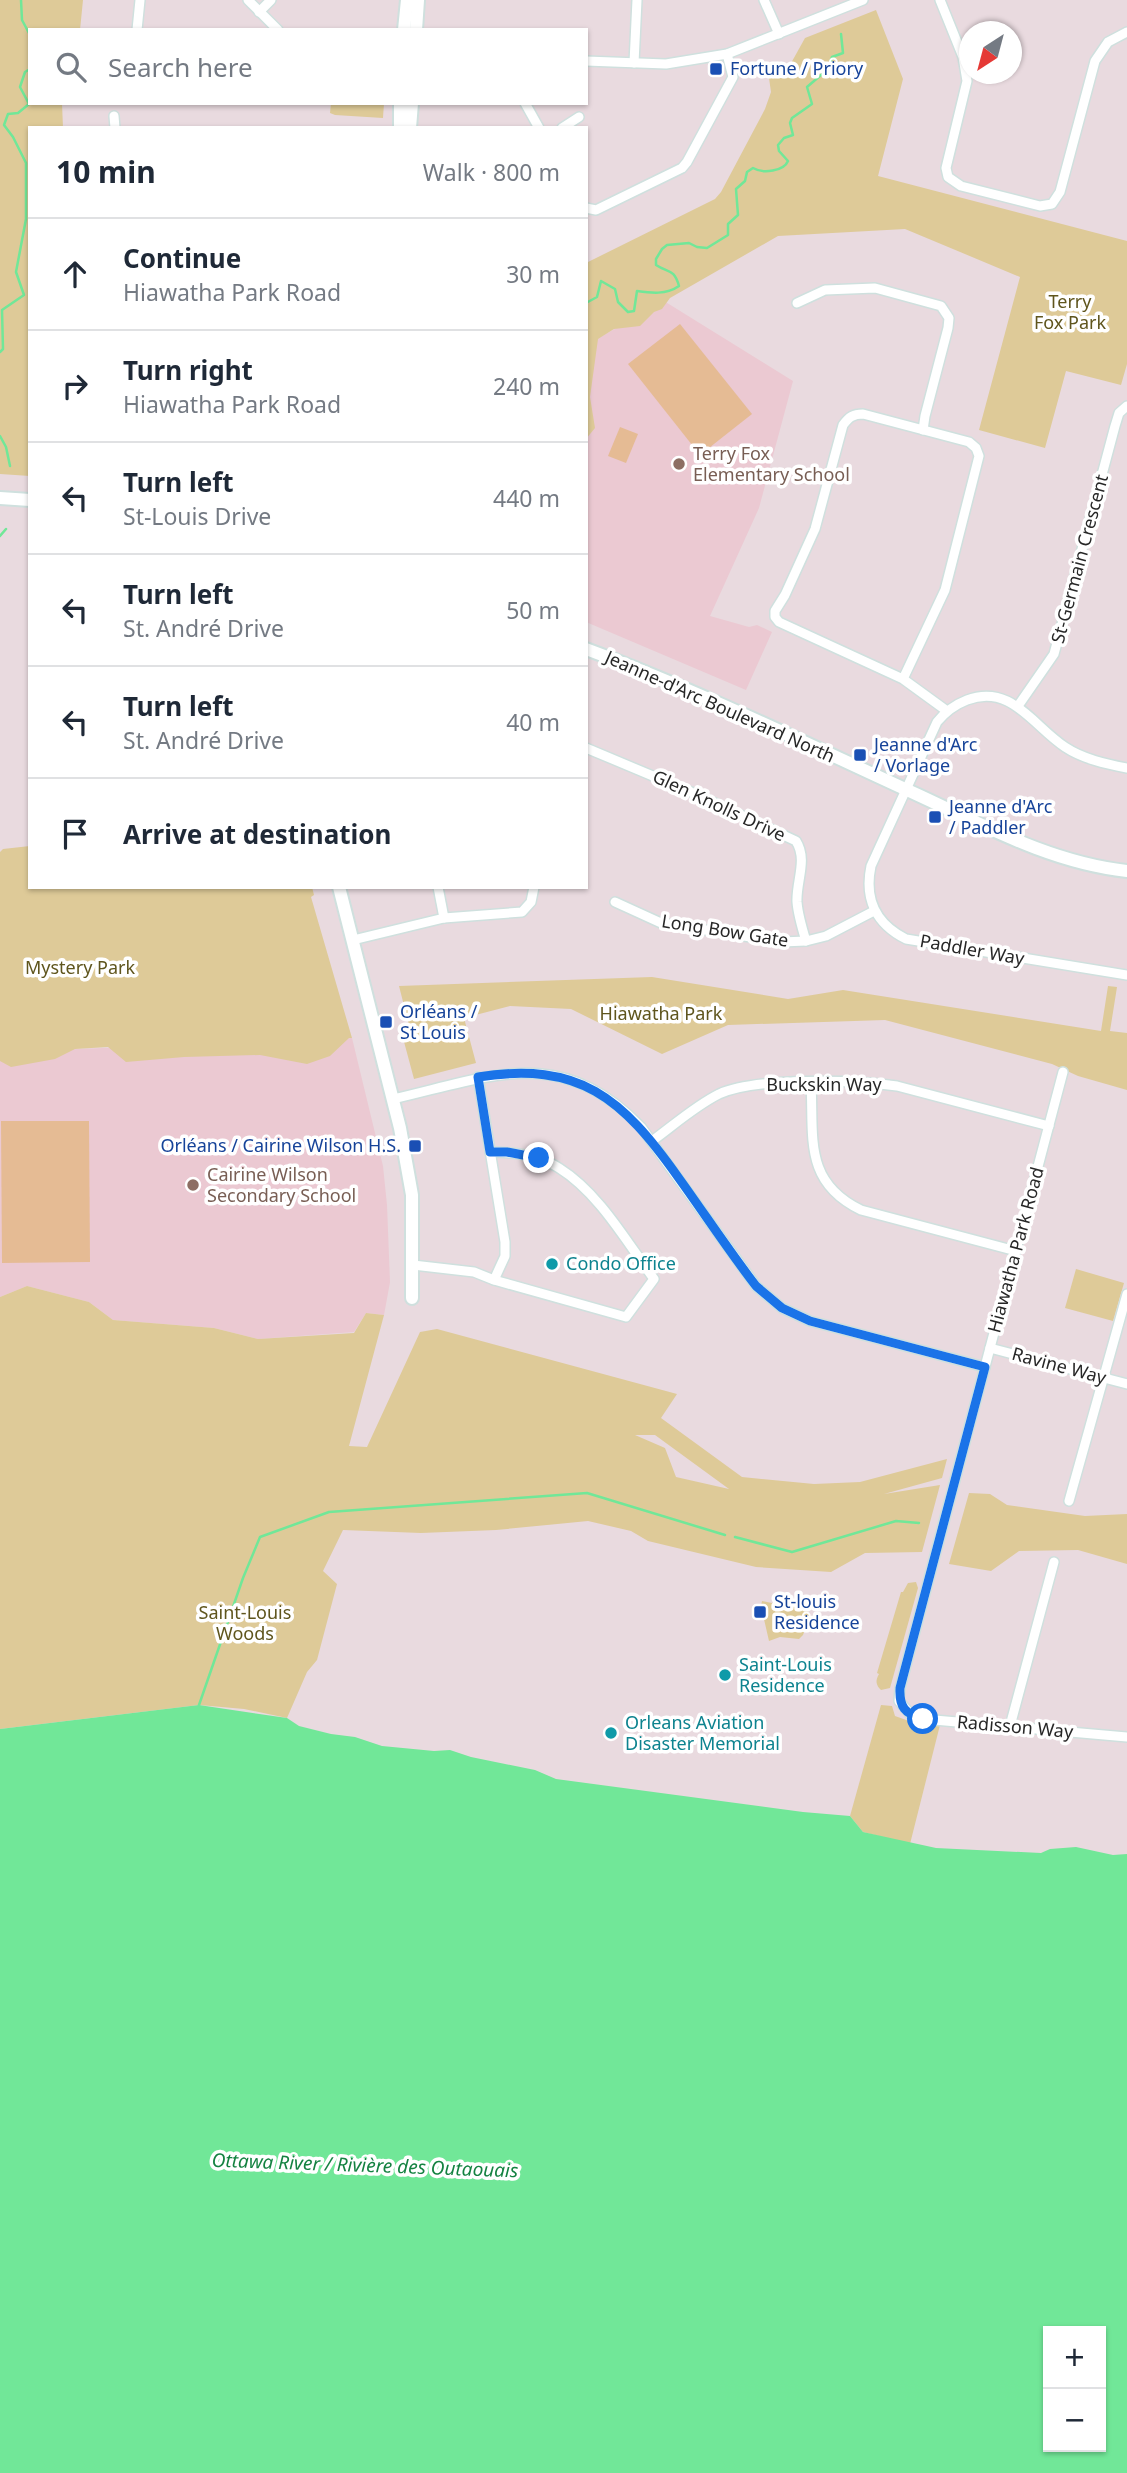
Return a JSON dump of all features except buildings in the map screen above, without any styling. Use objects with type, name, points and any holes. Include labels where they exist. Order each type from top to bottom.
[{"type":"main road","points":[[404,28],[407,0]]},
{"type":"main road","points":[[416,28],[418,0]]},
{"type":"main road","points":[[400,105],[400,126]]},
{"type":"main road","points":[[410,126],[412,105]]},
{"type":"main road","points":[[0,498],[28,500]]},
{"type":"main road","name":"Jeanne-d'Arc Boulevard North","points":[[588,650],[624,663],[1029,846],[1110,869],[1127,871]]},
{"type":"main road","points":[[340,889],[393,1098],[412,1195],[412,1298]]},
{"type":"street","points":[[137,28],[140,0]]},
{"type":"street","points":[[248,0],[276,28]]},
{"type":"street","points":[[259,12],[271,0]]},
{"type":"street","points":[[634,63],[638,0]]},
{"type":"street","points":[[764,0],[779,34]]},
{"type":"street","points":[[588,61],[666,64],[727,54],[863,0]]},
{"type":"street","points":[[940,0],[963,57],[967,81],[946,168],[948,177],[961,186],[1040,206],[1052,204],[1060,192],[1096,61],[1108,43],[1127,32]]},
{"type":"street","points":[[588,208],[596,210],[682,168],[733,77],[727,54]]},
{"type":"street","points":[[526,105],[538,126]]},
{"type":"street","points":[[114,116],[115,126]]},
{"type":"street","points":[[565,126],[579,117]]},
{"type":"street","points":[[797,303],[825,290],[874,288],[929,302],[946,311],[949,318],[948,328],[923,430]]},
{"type":"street","name":"St-Germain Crescent","points":[[1018,706],[1054,654],[1115,426],[1119,413],[1127,406]]},
{"type":"street","points":[[903,679],[945,590],[979,456],[976,448],[969,442],[863,414],[849,417],[843,425],[815,529],[775,611],[775,617],[779,622],[903,679],[947,711]]},
{"type":"street","points":[[874,911],[868,889],[871,866],[937,722],[955,704],[983,696],[1006,699],[1072,752],[1127,768]]},
{"type":"street","name":"Glen Knolls Drive","points":[[588,749],[691,792],[796,841],[802,860],[797,901],[806,940]]},
{"type":"street","points":[[438,889],[444,918]]},
{"type":"street","points":[[353,940],[444,918],[522,912],[531,902],[534,889]]},
{"type":"street","name":"Long Bow Gate","points":[[615,902],[661,923],[782,942],[806,940],[835,932],[874,911]]},
{"type":"street","name":"Paddler Way","points":[[874,911],[887,927],[906,939],[1127,975]]},
{"type":"street","points":[[393,1098],[478,1077],[519,1072],[541,1074],[583,1086],[621,1108],[652,1141],[750,1278],[772,1301],[794,1315],[810,1321],[985,1367]]},
{"type":"street","name":"Hiawatha Park Road","points":[[905,1710],[899,1701],[900,1688],[1063,1072]]},
{"type":"street","points":[[478,1077],[505,1242],[505,1256],[494,1280]]},
{"type":"street","name":"Buckskin Way","points":[[652,1141],[702,1105],[729,1090],[742,1086],[811,1083],[863,1082],[897,1086],[1049,1126]]},
{"type":"street","points":[[811,1083],[813,1152],[820,1174],[833,1192],[861,1210],[1016,1251]]},
{"type":"street","points":[[413,1265],[474,1272],[626,1317],[654,1279],[599,1205],[585,1189],[559,1168],[539,1158],[490,1152]]},
{"type":"street","points":[[1069,1501],[1127,1294]]},
{"type":"street","name":"Ravine Way","points":[[990,1348],[1127,1384]]},
{"type":"street","points":[[1010,1726],[1054,1562]]},
{"type":"street","name":"Radisson Way","points":[[905,1710],[912,1716],[923,1719],[1127,1737]]},
{"type":"shaded area","name":"Terry Fox Elementary School","points":[[664,301],[793,381],[759,508],[710,616],[749,627],[757,625],[772,632],[746,690],[588,623],[588,405],[597,339]]},
{"type":"shaded area","points":[[680,324],[752,414],[700,455],[628,364]]},
{"type":"shaded area","points":[[620,427],[638,434],[626,463],[608,456]]},
{"type":"shaded area","name":"Cairine Wilson Secondary School","points":[[352,1038],[383,1166],[390,1282],[384,1315],[366,1313],[354,1332],[258,1339],[214,1328],[113,1320],[89,1302],[27,1286],[0,1297],[0,1041],[54,1050]]},
{"type":"shaded area","points":[[1,1121],[89,1121],[90,1262],[2,1263]]},
{"type":"green space","points":[[0,0],[83,0],[80,28],[28,28],[28,105],[62,105],[63,126],[28,126],[28,476],[0,474]]},
{"type":"green space","name":"Terry Fox Park","points":[[876,10],[903,79],[878,176],[1127,241],[1127,364],[1121,385],[1066,371],[1045,448],[979,430],[1020,277],[905,229],[778,236],[670,298],[662,309],[654,312],[640,326],[614,329],[598,339],[590,397],[595,428],[588,437],[588,262],[715,199],[765,109],[771,92],[769,78],[790,65],[805,38]]},
{"type":"green space","points":[[331,105],[384,105],[383,118],[330,113]]},
{"type":"green space","name":"Mystery Park","points":[[28,846],[28,889],[312,889],[314,895],[311,897],[352,1038],[330,1056],[307,1064],[260,1055],[126,1062],[108,1047],[75,1049],[55,1059],[11,1067],[0,1061],[0,852],[3,849]]},
{"type":"green space","name":"Hiawatha Park","points":[[652,977],[788,999],[843,990],[1101,1031],[1108,986],[1117,987],[1110,1031],[1127,1033],[1127,1090],[1078,1076],[1052,1064],[885,1020],[728,1025],[662,1054],[571,1009],[510,1006],[464,1018],[476,1063],[414,1079],[403,1038],[410,1029],[399,986]]},
{"type":"green space","points":[[1076,1269],[1124,1283],[1113,1321],[1065,1308]]},
{"type":"green space","name":"Saint-Louis Woods","points":[[27,1286],[89,1302],[113,1320],[214,1328],[258,1339],[354,1333],[366,1313],[384,1315],[349,1446],[367,1447],[420,1332],[437,1329],[677,1394],[661,1418],[742,1477],[814,1484],[860,1482],[947,1459],[942,1478],[884,1494],[940,1485],[922,1552],[865,1553],[831,1572],[756,1567],[648,1541],[631,1531],[588,1521],[496,1530],[421,1533],[343,1530],[323,1571],[337,1584],[317,1660],[307,1672],[287,1718],[244,1709],[199,1705],[0,1729],[0,1297]],"holes":[[[635,1435],[655,1435],[729,1489],[676,1477],[665,1448]]]},
{"type":"green space","points":[[969,1493],[990,1494],[1007,1505],[1085,1516],[1127,1514],[1127,1564],[1078,1550],[1019,1551],[991,1571],[949,1564]]},
{"type":"green space","points":[[916,1582],[918,1588],[890,1688],[881,1690],[877,1683],[877,1673],[901,1592],[908,1583]]},
{"type":"green space","points":[[762,1601],[806,1606],[810,1618],[803,1635],[799,1639],[780,1637],[769,1641]]},
{"type":"green space","points":[[881,1705],[892,1706],[895,1716],[909,1721],[940,1725],[910,1844],[863,1832],[850,1816]]},
{"type":"water","name":"Ottawa River / Rivière des Outaouais","points":[[199,1705],[287,1718],[299,1726],[355,1737],[382,1746],[450,1750],[535,1770],[556,1779],[850,1816],[863,1832],[936,1848],[1041,1853],[1050,1849],[1076,1847],[1113,1855],[1127,1854],[1127,2473],[0,2473],[0,1729]]},
{"type":"waterway","points":[[21,0],[22,20],[28,31]]},
{"type":"waterway","points":[[588,302],[597,297],[601,281],[615,289],[618,302],[628,312],[634,311],[637,291],[664,292],[679,286],[673,274],[656,265],[656,259],[662,249],[667,245],[689,243],[707,248],[728,235],[728,224],[738,215],[736,189],[745,181],[747,172],[753,168],[762,171],[778,169],[788,161],[779,151],[778,145],[784,138],[793,135],[790,123],[792,118],[812,104],[807,87],[828,69],[832,57],[843,53],[841,34]]},
{"type":"waterway","points":[[28,70],[20,87],[28,102]]},
{"type":"waterway","points":[[0,352],[3,349],[2,310],[24,295],[16,272],[26,219],[26,163],[4,125],[8,114],[18,113],[28,105]]},
{"type":"waterway","points":[[0,436],[6,447],[10,466]]},
{"type":"waterway","points":[[0,536],[6,529]]},
{"type":"waterway","points":[[199,1705],[260,1537],[329,1512],[587,1493],[725,1535]]},
{"type":"waterway","points":[[735,1537],[792,1552],[896,1521],[919,1523]]},
{"type":"place","name":"Fortune / Priory","points":[[716,69]]},
{"type":"place","name":"Terry Fox Elementary School","points":[[679,464]]},
{"type":"place","name":"Jeanne d'Arc / Vorlage","points":[[860,755]]},
{"type":"place","name":"Jeanne d'Arc / Paddler","points":[[935,817]]},
{"type":"place","name":"Orléans / St Louis","points":[[386,1022]]},
{"type":"place","name":"Orléans / Cairine Wilson H.S.","points":[[415,1146]]},
{"type":"place","name":"Cairine Wilson Secondary School","points":[[193,1185]]},
{"type":"place","name":"Condo Office","points":[[552,1264]]},
{"type":"place","name":"St-louis Residence","points":[[760,1612]]},
{"type":"place","name":"Saint-Louis Residence","points":[[725,1675]]},
{"type":"place","name":"Orleans Aviation Disaster Memorial","points":[[611,1733]]},
{"type":"route","points":[[539,1158],[490,1152],[478,1077],[519,1072],[562,1078],[602,1095],[621,1108],[652,1141],[756,1286],[772,1301],[794,1315],[848,1332],[985,1367],[900,1688],[899,1701],[905,1710],[912,1716],[923,1719]]}]
